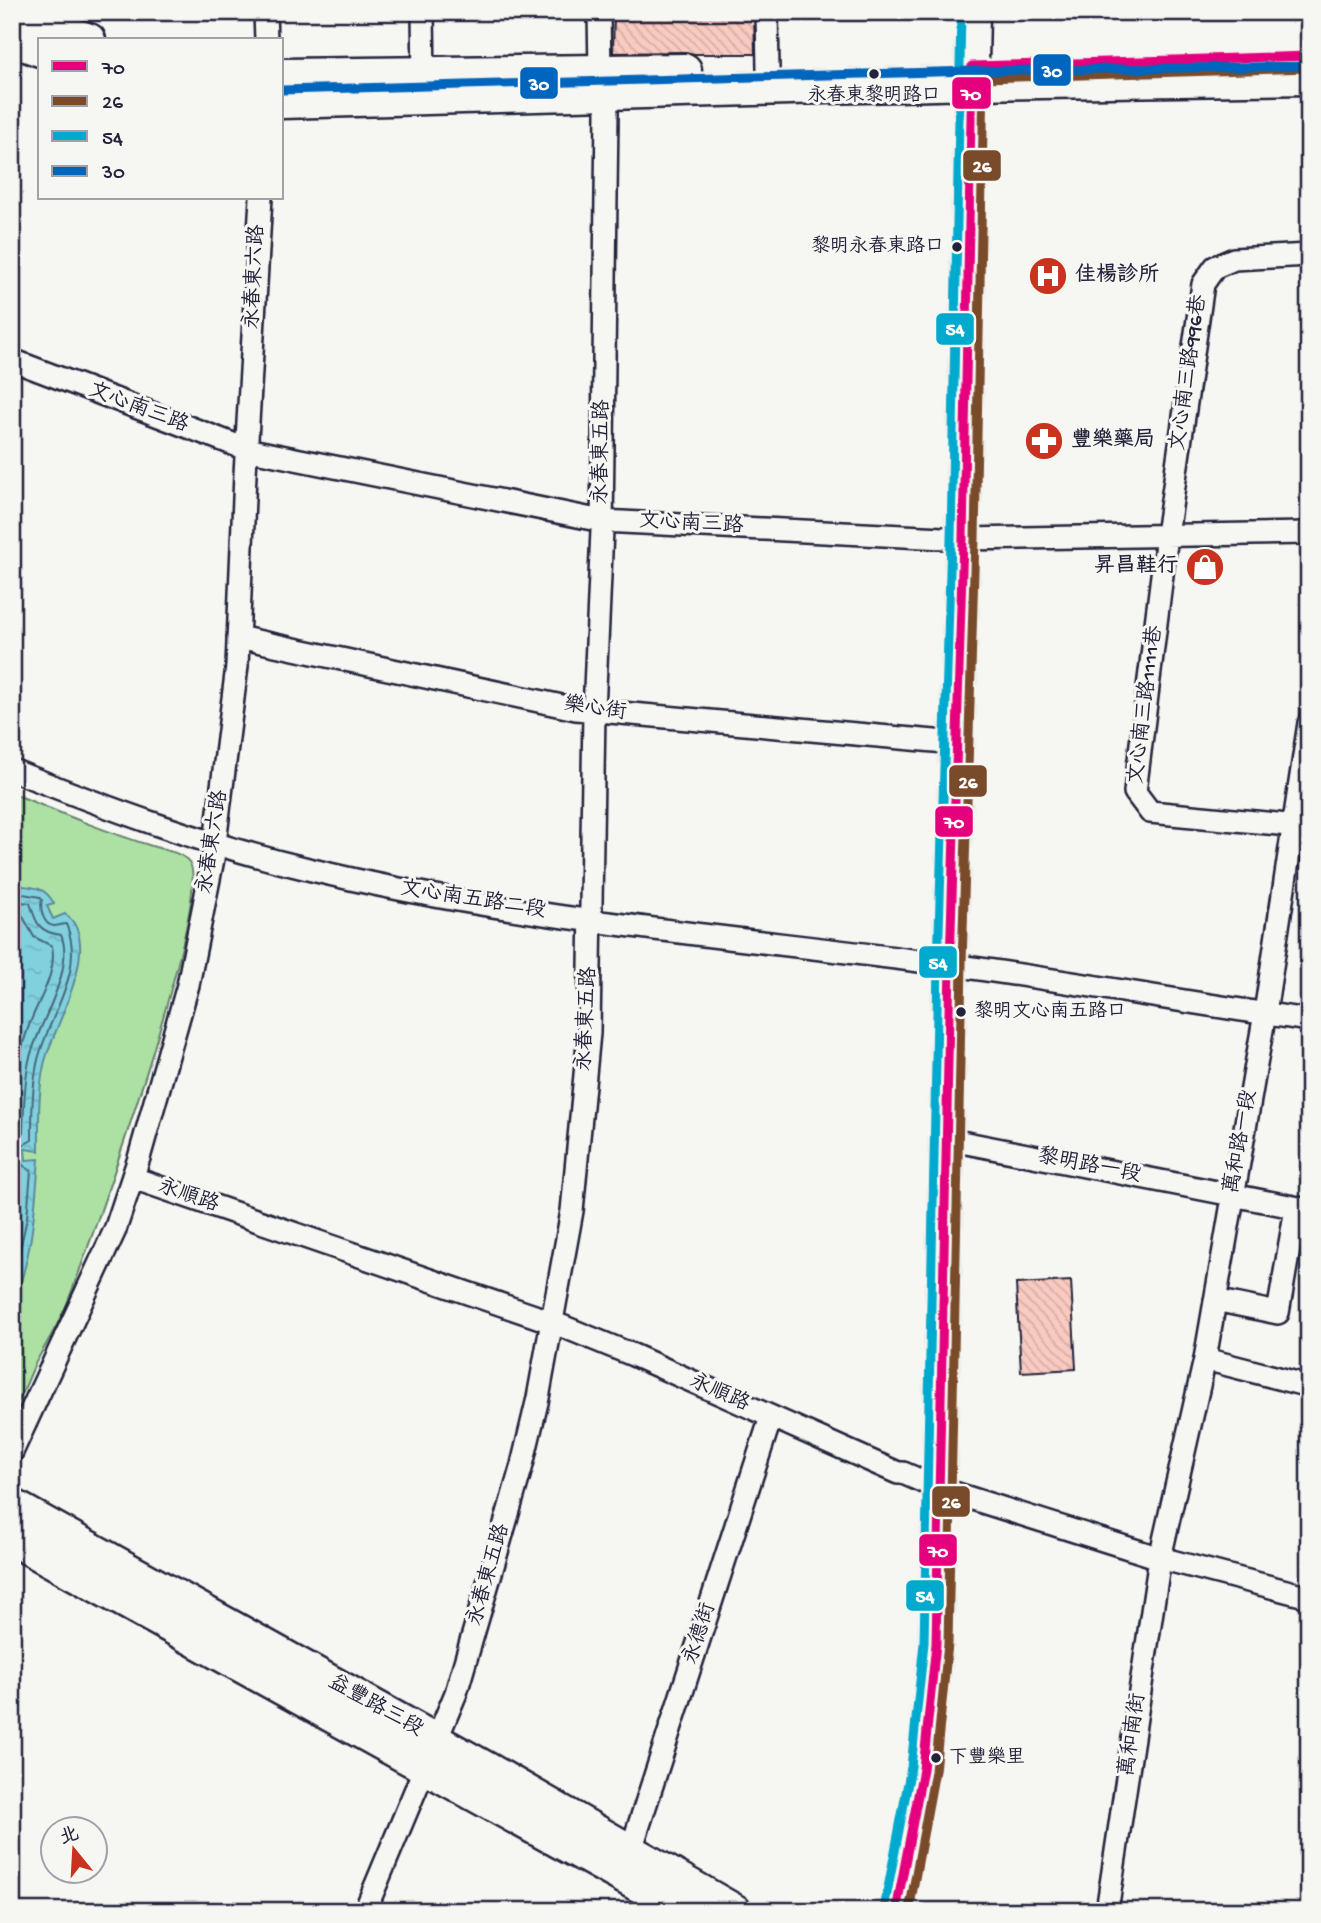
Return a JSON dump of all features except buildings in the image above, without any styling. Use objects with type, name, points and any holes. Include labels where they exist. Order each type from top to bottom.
[{"type":"street","points":[[265,12],[266,38]]},
{"type":"street","points":[[423,12],[424,86]]},
{"type":"street","name":"永春東五路","points":[[365,1911],[456,1693],[522,1465],[572,1211],[589,1033],[594,711],[602,521],[607,113],[601,83],[599,12]]},
{"type":"street","points":[[767,12],[768,69]]},
{"type":"street","points":[[896,1911],[923,1769],[936,1644],[973,12]]},
{"type":"street","points":[[12,14],[76,29]]},
{"type":"street","points":[[12,40],[38,49]]},
{"type":"street","points":[[284,75],[424,86],[601,83],[972,75],[1309,56]]},
{"type":"street","points":[[601,83],[768,69],[972,75],[1309,78]]},
{"type":"street","points":[[284,102],[424,86]]},
{"type":"street","name":"永春東六路","points":[[12,1452],[115,1230],[133,1178],[188,985],[215,843],[237,666],[246,449],[261,200]]},
{"type":"street","name":"文心南三路996巷","points":[[1167,535],[1203,284],[1215,267],[1234,259],[1309,255]]},
{"type":"street","name":"文心南三路","points":[[12,360],[246,449],[602,521],[963,539],[1309,533]]},
{"type":"street","name":"文心南三路1111巷","points":[[1167,535],[1135,792],[1150,811],[1301,826]]},
{"type":"street","name":"樂心街","points":[[238,637],[576,709],[957,743]]},
{"type":"street","name":"萬和路一段","points":[[1160,1558],[1205,1359],[1232,1195],[1301,826],[1309,723]]},
{"type":"street","name":"文心南五路二段","points":[[12,770],[104,807],[215,843],[305,869],[378,885],[591,919],[950,964],[1309,1020]]},
{"type":"street","name":"黎明路一段","points":[[946,1139],[1303,1209]]},
{"type":"street","name":"永順路","points":[[133,1178],[552,1322],[938,1489],[1160,1558],[1309,1597]]},
{"type":"street","points":[[1215,1300],[1278,1313],[1303,1209]]},
{"type":"street","points":[[1205,1359],[1309,1386]]},
{"type":"street","name":"永德街","points":[[631,1850],[771,1417]]},
{"type":"street","name":"益豐路三段","points":[[12,1505],[430,1754],[685,1911]]},
{"type":"street","name":"益豐路三段","points":[[12,1539],[430,1754],[631,1850],[735,1911]]},
{"type":"street","name":"萬和南街","points":[[1107,1911],[1160,1558]]},
{"type":"green space","points":[[12,793],[101,829],[182,856],[189,862],[192,888],[184,937],[168,1001],[99,1215],[65,1309],[36,1362],[12,1415]]},
{"type":"water","points":[[12,885],[37,888],[46,893],[54,904],[47,906],[53,919],[65,914],[76,927],[80,945],[73,987],[44,1065],[40,1097],[39,1151],[25,1149],[26,1160],[39,1159],[38,1177],[28,1252],[12,1306]]},
{"type":"transit line","name":"54","points":[[884,1909],[911,1767],[924,1643],[961,12]]},
{"type":"transit line","name":"70","points":[[896,1911],[923,1769],[936,1644],[972,66],[1309,56]]},
{"type":"transit line","name":"30","points":[[284,90],[972,71],[1309,66]]},
{"type":"transit line","name":"26","points":[[909,1911],[935,1771],[948,1644],[984,78],[1309,68]]},
{"type":"place","name":"永春東黎明路口","points":[[874,74]]},
{"type":"place","name":"黎明永春東路口","points":[[957,247]]},
{"type":"place","name":"佳楊診所","points":[[1048,276]]},
{"type":"place","name":"豐樂藥局","points":[[1044,441]]},
{"type":"place","name":"昇昌鞋行","points":[[1205,567]]},
{"type":"place","name":"黎明文心南五路口","points":[[961,1012]]},
{"type":"place","name":"下豐樂里","points":[[936,1758]]}]
